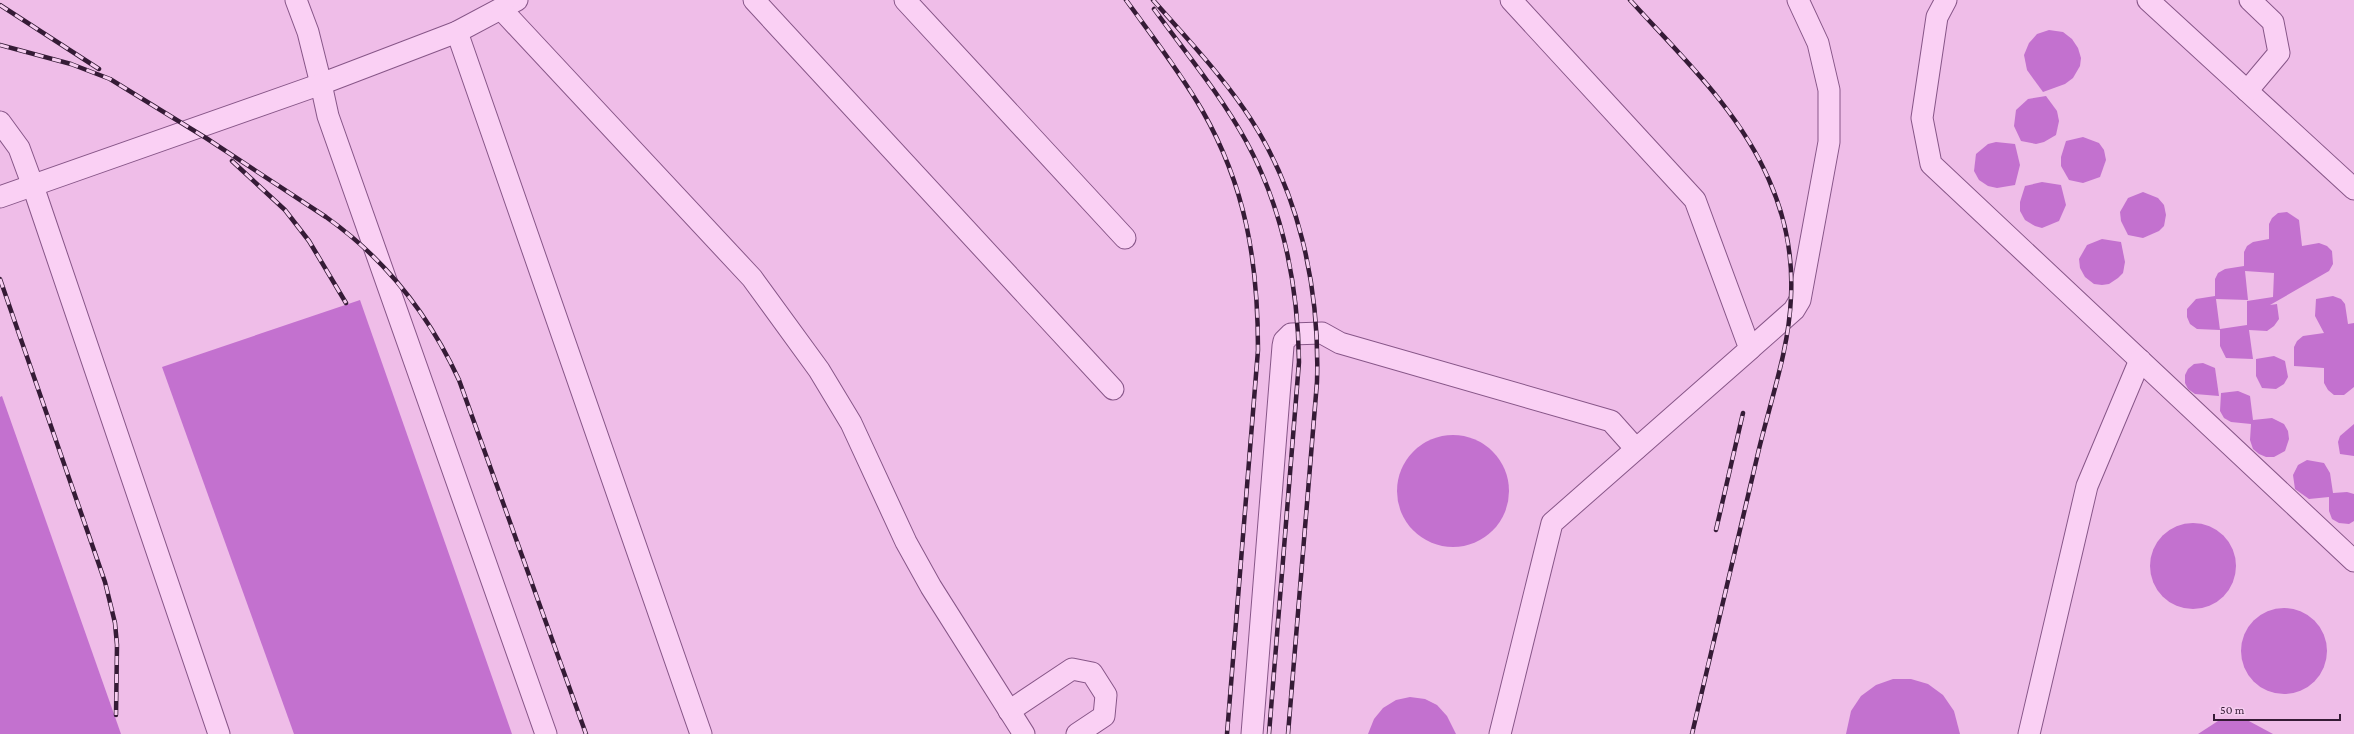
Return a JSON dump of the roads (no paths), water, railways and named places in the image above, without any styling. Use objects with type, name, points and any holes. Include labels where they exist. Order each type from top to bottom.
[{"type":"lane","points":[[296,0],[308,32],[328,116],[546,734]]},
{"type":"lane","points":[[754,0],[1113,389]]},
{"type":"lane","points":[[905,0],[1125,238]]},
{"type":"lane","points":[[1510,0],[1695,200],[1750,349]]},
{"type":"lane","points":[[1500,734],[1552,523],[1794,310],[1800,300],[1829,142],[1829,90],[1818,43],[1798,0]]},
{"type":"lane","points":[[1946,0],[1937,18],[1922,118],[1931,164],[2354,561]]},
{"type":"lane","points":[[2148,0],[2354,189]]},
{"type":"lane","points":[[2247,91],[2279,53],[2273,22],[2250,0]]},
{"type":"lane","points":[[0,197],[321,84],[458,32],[510,5],[752,278],[815,364],[851,423],[906,542],[931,587],[1024,734]]},
{"type":"lane","points":[[458,32],[701,734]]},
{"type":"lane","points":[[0,122],[19,148],[33,186],[219,734]]},
{"type":"lane","points":[[1252,734],[1283,346],[1287,337],[1291,334],[1322,333],[1340,343],[1610,421],[1636,449]]},
{"type":"lane","points":[[2029,734],[2087,486],[2140,360]]},
{"type":"lane","points":[[1009,711],[1072,669],[1092,673],[1106,694],[1104,716],[1078,734]]},
{"type":"railway","points":[[1126,0],[1166,54],[1202,110],[1217,139],[1239,197],[1252,256],[1258,350],[1227,734]]},
{"type":"railway","points":[[1153,0],[1223,80],[1244,109],[1263,140],[1279,172],[1292,205],[1310,275],[1315,310],[1317,382],[1288,734]]},
{"type":"railway","points":[[1630,0],[1707,84],[1742,130],[1756,154],[1775,194],[1784,222],[1791,267],[1790,316],[1779,374],[1759,449],[1692,734]]},
{"type":"railway","points":[[0,5],[99,69]]},
{"type":"railway","points":[[1154,9],[1214,90],[1246,141],[1270,193],[1279,221],[1292,276],[1296,305],[1299,362],[1269,734]]},
{"type":"railway","points":[[0,45],[71,64],[110,79],[206,138],[326,217],[347,233],[386,269],[434,333],[459,380],[586,734]]},
{"type":"railway","points":[[232,161],[285,210],[309,241],[346,303]]},
{"type":"railway","points":[[0,279],[105,582],[115,623],[117,645],[116,715]]},
{"type":"railway","points":[[1716,530],[1743,413]]}]
